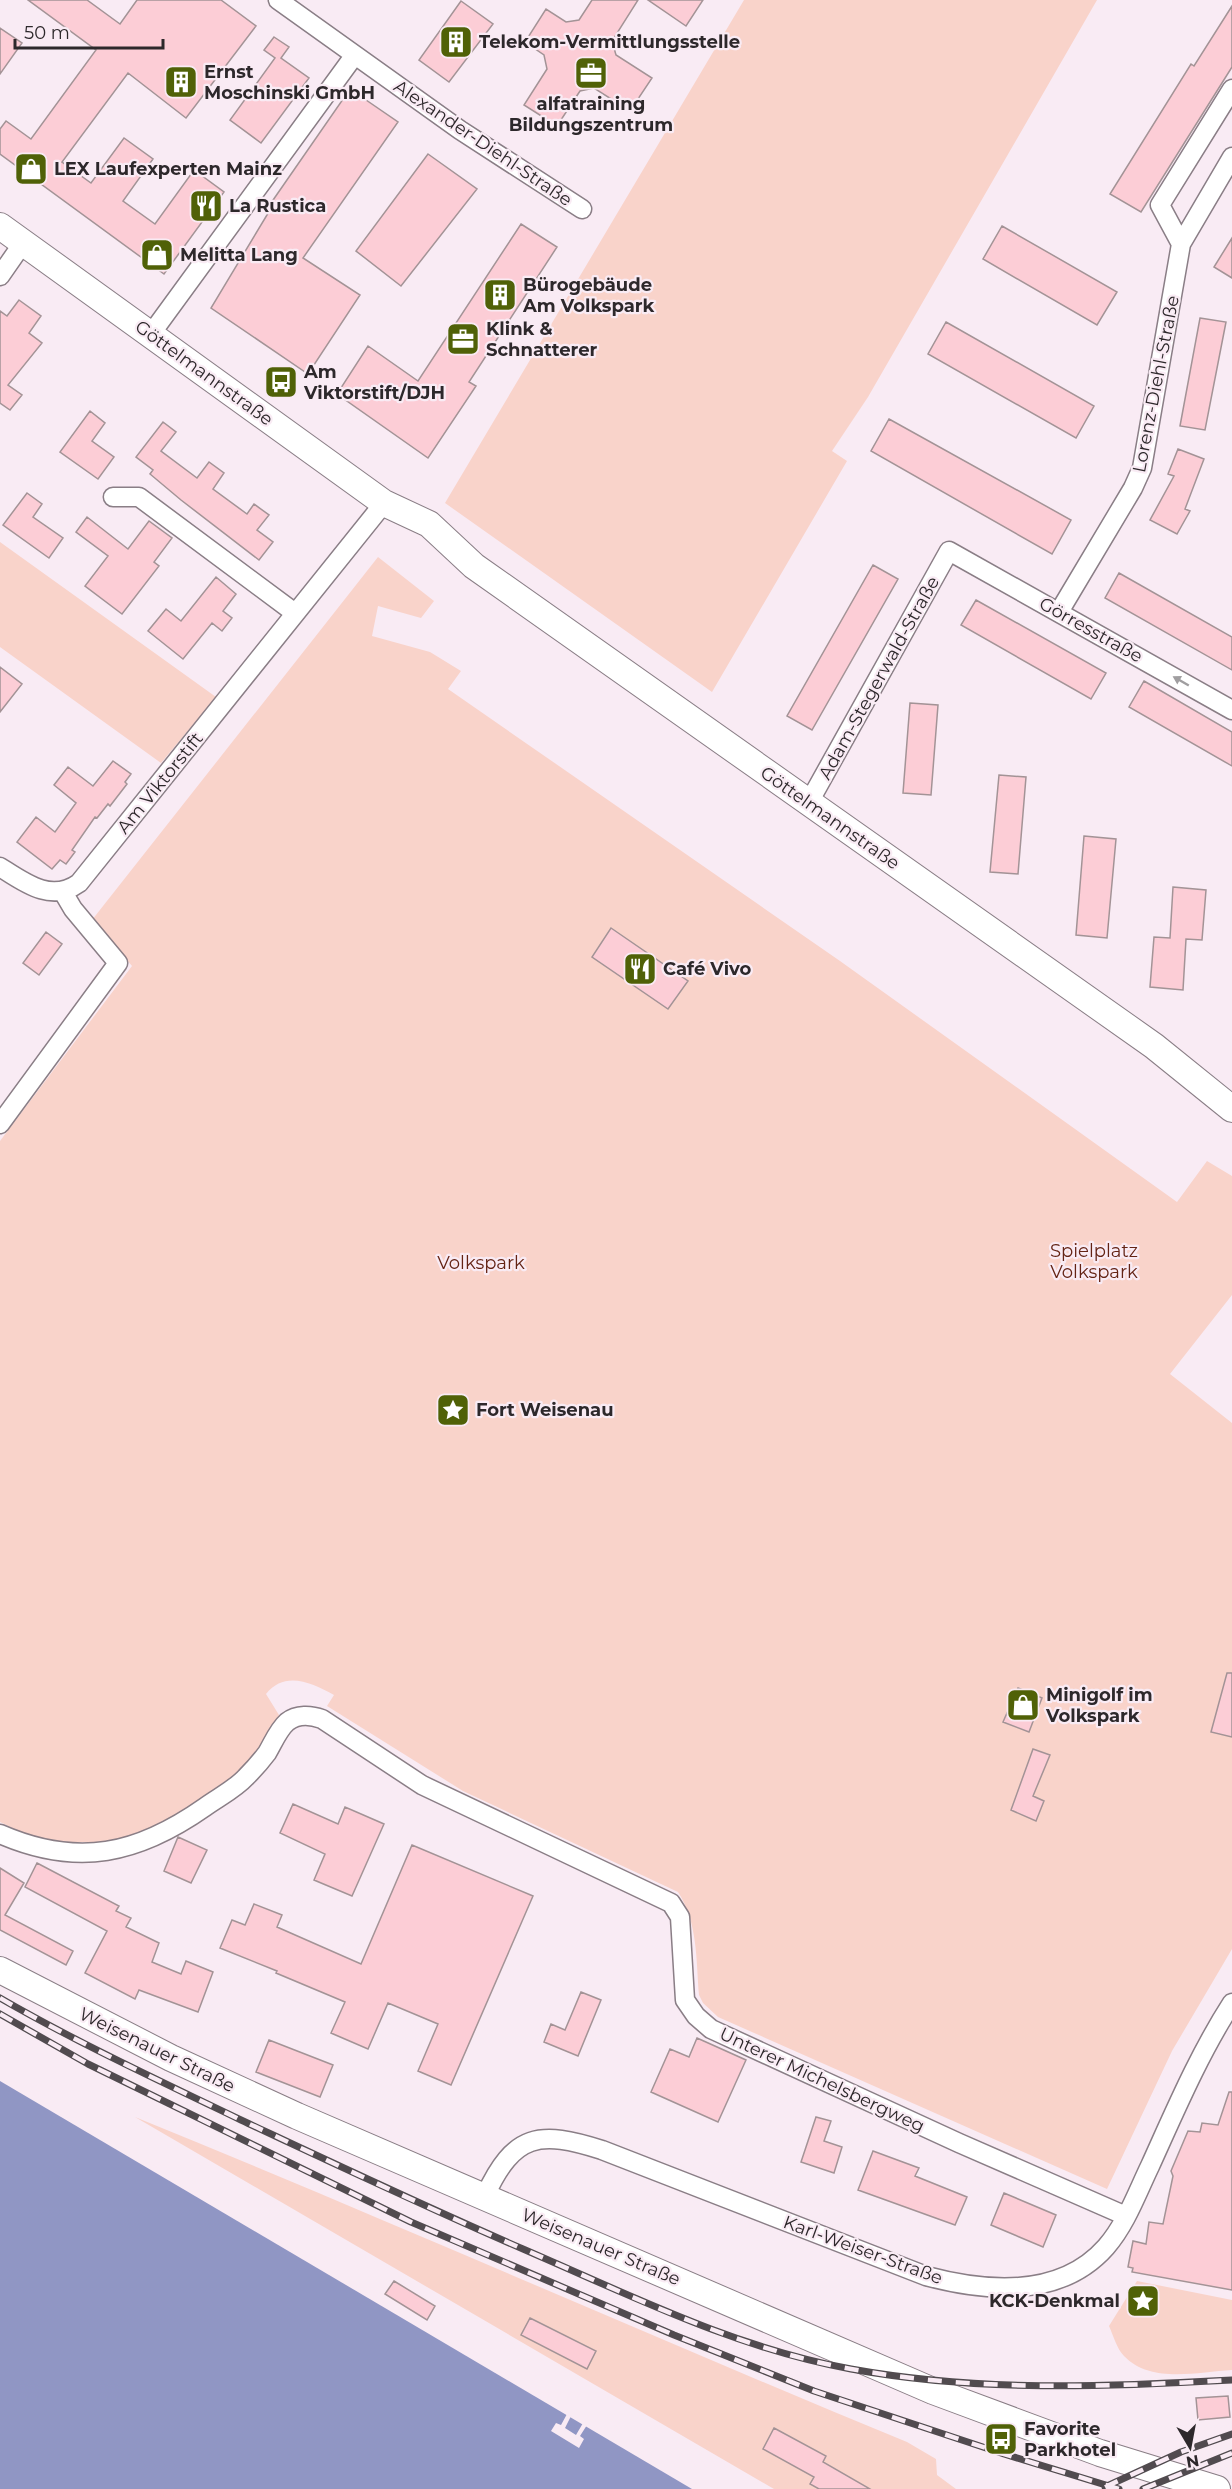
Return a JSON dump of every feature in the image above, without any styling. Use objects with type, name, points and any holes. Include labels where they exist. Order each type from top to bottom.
[{"type":"street","name":"Alexander-Diehl-Straße","points":[[278,0],[460,130],[582,209]]},
{"type":"street","points":[[150,334],[354,56]]},
{"type":"street","points":[[1181,244],[1160,205],[1232,89]]},
{"type":"street","name":"Lorenz-Diehl-Straße","points":[[1059,612],[1133,488],[1142,468],[1181,244],[1232,158]]},
{"type":"street","name":"Göttelmannstraße","points":[[0,226],[384,503],[419,538],[474,566],[1186,1070],[1206,1091],[1232,1109]]},
{"type":"street","points":[[0,276],[23,243]]},
{"type":"street","points":[[113,497],[139,496],[295,613]]},
{"type":"street","name":"Am Viktorstift","points":[[63,892],[79,884],[384,503]]},
{"type":"street","name":"Görresstraße","points":[[949,551],[1232,710]]},
{"type":"street","name":"Adam-Stegerwald-Straße","points":[[808,804],[949,551]]},
{"type":"street","points":[[0,867],[23,882],[48,893],[63,892],[73,909],[118,963],[0,1124]]},
{"type":"street","name":"Göttelmannstraße","points":[[1186,1070],[1216,1079],[1232,1091]]},
{"type":"street","name":"Unterer Michelsbergweg","points":[[0,1834],[20,1842],[80,1854],[100,1853],[140,1844],[172,1828],[244,1779],[287,1722],[305,1716],[322,1719],[422,1785],[671,1903],[680,1917],[685,2000],[696,2016],[711,2029],[1126,2216]]},
{"type":"street","name":"Weisenauer Straße","points":[[0,1970],[171,2058],[949,2397],[1100,2453],[1217,2489]]},
{"type":"street","name":"Karl-Weiser-Straße","points":[[485,2196],[504,2162],[517,2149],[531,2141],[557,2137],[602,2150],[898,2267],[951,2282],[998,2288],[1046,2283],[1083,2266],[1106,2246],[1126,2216],[1203,2052],[1232,2003]]},
{"type":"green space","points":[[744,0],[1097,0],[868,397],[832,451],[847,461],[712,692],[445,503]]},
{"type":"green space","points":[[0,542],[216,697],[161,763],[0,647]]},
{"type":"green space","name":"Volkspark","points":[[378,557],[434,601],[421,618],[378,606],[372,636],[430,652],[461,671],[448,689],[840,961],[1177,1202],[1207,1161],[1232,1176],[1232,1295],[1170,1374],[1232,1423],[1232,1949],[1172,2051],[1107,2189],[718,2017],[703,2003],[699,1995],[693,1929],[685,1904],[678,1892],[463,1791],[327,1706],[334,1695],[308,1683],[290,1681],[273,1687],[266,1694],[279,1715],[276,1725],[235,1779],[157,1828],[130,1837],[103,1842],[58,1842],[29,1836],[0,1822],[0,1141],[132,966],[92,920]]},
{"type":"green space","points":[[135,2117],[907,2442],[936,2459],[937,2475],[956,2489],[774,2489]]},
{"type":"green space","points":[[1137,2281],[1232,2300],[1232,2370],[1190,2374],[1161,2373],[1135,2365],[1124,2356],[1109,2326]]},
{"type":"water","points":[[0,2081],[692,2489],[0,2489]]},
{"type":"pier","points":[[567,2414],[571,2416],[565,2428],[576,2435],[583,2423],[587,2425],[580,2436],[584,2439],[579,2448],[551,2431],[556,2423],[561,2425]]},
{"type":"building","points":[[28,0],[87,0],[120,24],[137,0],[221,0],[256,26],[186,118],[128,73],[62,162],[91,183],[124,138],[153,159],[123,201],[155,224],[194,170],[224,192],[164,274],[0,154],[0,129],[6,121],[31,139],[96,50]]},
{"type":"building","points":[[592,0],[638,0],[612,41],[616,55],[652,78],[630,111],[594,88],[580,91],[557,126],[524,105],[547,69],[544,55],[525,42],[546,9],[566,22],[579,20]]},
{"type":"building","points":[[648,0],[703,0],[686,26]]},
{"type":"building","name":"Telekom-Vermittlungsstelle","points":[[461,1],[493,24],[449,82],[419,60]]},
{"type":"building","points":[[1232,6],[1232,67],[1141,212],[1110,194],[1191,64],[1194,66]]},
{"type":"building","points":[[0,28],[22,43],[0,74]]},
{"type":"building","points":[[274,37],[289,47],[281,58],[309,78],[261,143],[230,120],[275,58],[264,50]]},
{"type":"building","points":[[350,89],[398,122],[303,258],[360,295],[308,374],[211,308],[273,205],[271,203]]},
{"type":"building","points":[[428,154],[477,189],[401,286],[356,251]]},
{"type":"building","name":"Bürogebäude Am Volkspark","points":[[521,224],[557,247],[469,382],[476,386],[428,458],[337,394],[368,346],[418,381]]},
{"type":"building","points":[[1002,226],[1117,292],[1097,325],[983,259]]},
{"type":"building","points":[[1232,238],[1232,278],[1214,267]]},
{"type":"building","points":[[19,300],[41,316],[29,333],[42,343],[8,385],[22,395],[10,410],[0,403],[0,311],[7,316]]},
{"type":"building","points":[[1200,318],[1226,322],[1205,430],[1180,426]]},
{"type":"building","points":[[946,322],[1094,406],[1076,438],[928,354]]},
{"type":"building","points":[[90,411],[105,423],[92,441],[114,457],[98,479],[60,452]]},
{"type":"building","points":[[889,419],[1071,520],[1052,554],[871,451]]},
{"type":"building","points":[[163,422],[176,432],[161,451],[197,478],[209,462],[224,473],[213,489],[247,514],[254,504],[269,515],[257,530],[273,542],[259,560],[181,500],[150,474],[153,470],[136,457]]},
{"type":"building","points":[[1178,449],[1204,459],[1185,509],[1190,511],[1177,534],[1150,520],[1174,476],[1168,474]]},
{"type":"building","points":[[27,493],[42,504],[33,517],[63,538],[49,558],[3,525]]},
{"type":"building","points":[[87,517],[128,549],[149,521],[172,538],[154,562],[159,566],[122,614],[85,586],[108,556],[76,532]]},
{"type":"building","points":[[873,565],[898,579],[812,730],[787,716]]},
{"type":"building","points":[[1119,573],[1232,637],[1232,670],[1105,598]]},
{"type":"building","points":[[216,577],[236,594],[223,611],[232,618],[222,631],[212,623],[183,659],[148,631],[166,609],[181,621]]},
{"type":"building","points":[[976,600],[1106,673],[1091,699],[961,625]]},
{"type":"building","points":[[0,667],[22,684],[0,712]]},
{"type":"building","points":[[1144,681],[1232,732],[1232,766],[1129,707]]},
{"type":"building","points":[[910,703],[938,705],[931,795],[903,793]]},
{"type":"building","points":[[113,761],[131,774],[125,782],[127,784],[110,806],[108,804],[97,818],[95,817],[72,850],[75,852],[66,864],[60,860],[52,869],[17,842],[36,817],[55,832],[76,803],[54,785],[68,767],[93,786]]},
{"type":"building","points":[[999,775],[1026,777],[1018,874],[990,872]]},
{"type":"building","points":[[1084,836],[1116,839],[1107,938],[1076,935]]},
{"type":"building","points":[[1173,887],[1206,890],[1202,940],[1186,939],[1183,990],[1150,987],[1154,937],[1170,938]]},
{"type":"building","name":"Café Vivo","points":[[611,928],[688,981],[668,1009],[592,957]]},
{"type":"building","points":[[46,932],[62,944],[39,975],[23,963]]},
{"type":"building","points":[[1227,1673],[1232,1673],[1232,1737],[1211,1732]]},
{"type":"building","points":[[1018,1688],[1042,1698],[1029,1732],[1003,1722]]},
{"type":"building","points":[[1033,1749],[1050,1755],[1033,1796],[1044,1801],[1036,1821],[1011,1810]]},
{"type":"building","points":[[293,1804],[338,1824],[345,1807],[384,1824],[352,1896],[314,1880],[325,1854],[280,1833]]},
{"type":"building","points":[[178,1837],[207,1850],[191,1883],[164,1871]]},
{"type":"building","points":[[412,1845],[533,1896],[451,2085],[418,2071],[438,2024],[388,2003],[368,2049],[331,2033],[345,2002],[220,1948],[232,1920],[245,1925],[254,1904],[282,1915],[277,1927],[361,1964]]},
{"type":"building","points":[[37,1863],[119,1906],[116,1911],[131,1918],[126,1927],[159,1943],[152,1962],[181,1974],[186,1961],[213,1972],[198,2012],[139,1990],[135,1999],[85,1973],[107,1931],[25,1887]]},
{"type":"building","points":[[0,1868],[24,1883],[5,1915],[73,1951],[66,1965],[0,1930]]},
{"type":"building","points":[[581,1992],[601,2000],[578,2056],[544,2042],[551,2024],[565,2030]]},
{"type":"building","points":[[697,2038],[746,2060],[718,2122],[651,2092],[670,2049],[689,2057]]},
{"type":"building","points":[[269,2040],[333,2065],[320,2097],[256,2072]]},
{"type":"building","points":[[1229,2092],[1232,2092],[1232,2290],[1132,2272],[1133,2268],[1128,2267],[1133,2241],[1146,2244],[1149,2222],[1163,2224],[1173,2176],[1171,2171],[1188,2131],[1200,2132],[1202,2123],[1218,2125]]},
{"type":"building","points":[[816,2117],[831,2121],[824,2141],[842,2147],[834,2173],[801,2162]]},
{"type":"building","points":[[873,2151],[919,2168],[915,2176],[967,2197],[955,2225],[858,2190]]},
{"type":"building","points":[[1004,2193],[1056,2215],[1043,2247],[991,2225]]},
{"type":"building","points":[[394,2281],[435,2306],[427,2320],[385,2294]]},
{"type":"building","points":[[530,2318],[596,2351],[587,2369],[521,2335]]},
{"type":"building","points":[[1228,2396],[1230,2417],[1198,2420],[1196,2398]]},
{"type":"building","points":[[774,2428],[826,2456],[823,2462],[870,2489],[819,2489],[810,2484],[814,2477],[763,2449]]},
{"type":"railway","points":[[0,1998],[59,2031],[150,2076],[417,2202],[643,2302],[766,2348],[851,2369],[946,2381],[1089,2386],[1232,2380]]},
{"type":"railway","points":[[0,2014],[88,2064],[411,2222],[674,2335],[814,2391],[1004,2454],[1119,2489]]},
{"type":"railway","points":[[1105,2487],[1181,2452],[1232,2434]]},
{"type":"railway","points":[[1143,2489],[1232,2453]]},
{"type":"place","name":"Telekom-Vermittlungsstelle","points":[[456,42]]},
{"type":"place","name":"alfatraining Bildungszentrum","points":[[591,73]]},
{"type":"place","name":"Ernst Moschinski GmbH","points":[[181,82]]},
{"type":"place","name":"LEX Laufexperten Mainz","points":[[31,169]]},
{"type":"place","name":"La Rustica","points":[[206,206]]},
{"type":"place","name":"Melitta Lang","points":[[157,255]]},
{"type":"place","name":"Bürogebäude Am Volkspark","points":[[500,295]]},
{"type":"place","name":"Klink & Schnatterer","points":[[463,339]]},
{"type":"place","name":"Am Viktorstift/DJH","points":[[281,382]]},
{"type":"place","name":"Café Vivo","points":[[640,969]]},
{"type":"place","name":"Fort Weisenau","points":[[453,1410]]},
{"type":"place","name":"Minigolf im Volkspark","points":[[1023,1705]]},
{"type":"place","name":"KCK-Denkmal","points":[[1143,2301]]},
{"type":"place","name":"Favorite Parkhotel","points":[[1001,2439]]},
{"type":"park label","name":"Spielplatz Volkspark","points":[[1094,1261]]}]
